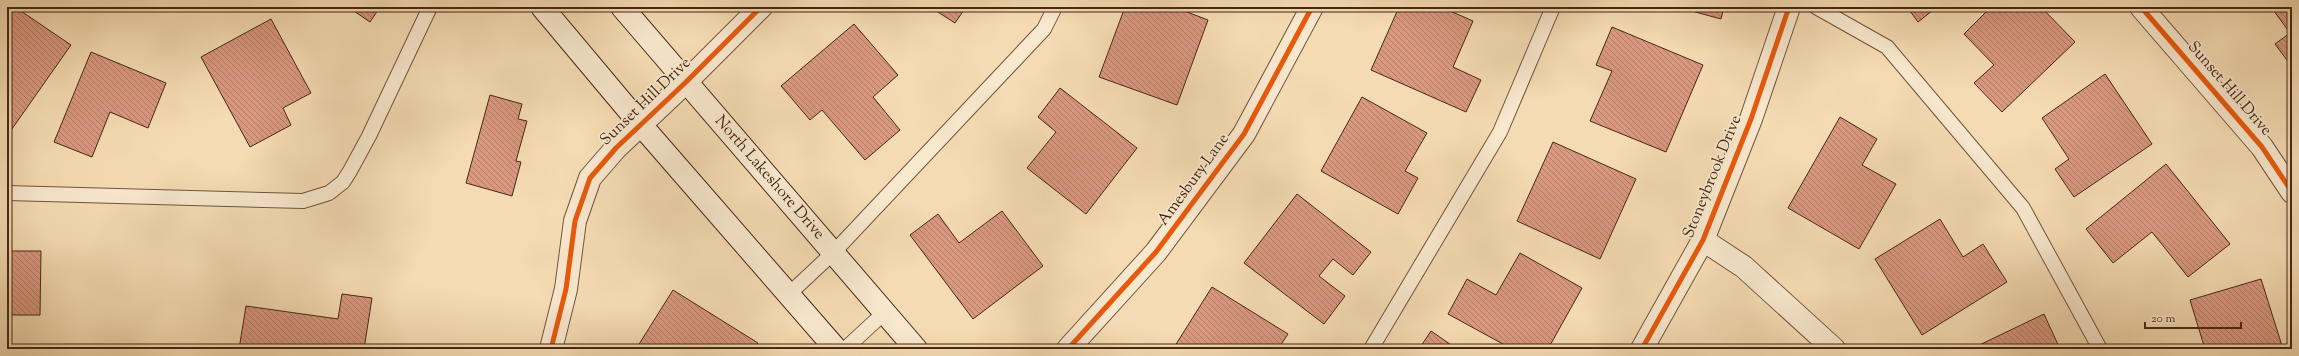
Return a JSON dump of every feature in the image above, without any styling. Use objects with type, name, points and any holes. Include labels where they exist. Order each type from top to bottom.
[{"type":"street","points":[[542,7],[641,125],[836,349]]},
{"type":"street","name":"North Lakeshore Drive","points":[[622,7],[916,349]]},
{"type":"street","name":"Sunset Hill Drive","points":[[551,349],[566,289],[575,221],[590,178],[616,148],[686,82],[761,7]]},
{"type":"street","name":"Amesbury Lane","points":[[1068,349],[1156,252],[1244,134],[1312,7]]},
{"type":"street","name":"Stoneybrook Drive","points":[[1642,349],[1703,240],[1751,119],[1789,7]]},
{"type":"street","name":"Sunset Hill Drive","points":[[2141,7],[2262,147],[2292,192]]},
{"type":"street","points":[[1703,240],[1744,267],[1834,349]]},
{"type":"lane","points":[[7,193],[304,201],[329,193],[343,182],[359,155],[430,7]]},
{"type":"lane","points":[[788,295],[833,253],[1044,29],[1055,7]]},
{"type":"lane","points":[[1371,349],[1500,132],[1553,7]]},
{"type":"lane","points":[[1816,7],[1887,47],[2023,208],[2100,349]]},
{"type":"lane","points":[[845,349],[885,312]]},
{"type":"building","points":[[7,7],[15,7],[71,45],[7,136]]},
{"type":"building","points":[[348,7],[380,7],[370,22]]},
{"type":"building","points":[[930,7],[966,7],[955,23]]},
{"type":"building","points":[[1125,7],[1174,7],[1208,20],[1177,105],[1099,77]]},
{"type":"building","points":[[1399,7],[1441,7],[1473,21],[1453,67],[1481,80],[1466,112],[1371,70]]},
{"type":"building","points":[[1677,7],[1724,7],[1721,19]]},
{"type":"building","points":[[1907,7],[1937,7],[1918,22]]},
{"type":"building","points":[[1991,7],[2041,7],[2075,42],[2002,112],[1974,83],[1994,65],[1964,34]]},
{"type":"building","points":[[2271,7],[2292,7],[2292,67],[2275,44],[2290,33]]},
{"type":"building","points":[[271,19],[311,93],[283,108],[291,125],[250,147],[201,57]]},
{"type":"building","points":[[854,24],[898,75],[873,97],[900,130],[865,160],[822,110],[810,120],[781,86]]},
{"type":"building","points":[[1612,27],[1703,65],[1666,152],[1590,121],[1612,71],[1596,65]]},
{"type":"building","points":[[91,52],[166,83],[148,128],[110,112],[92,157],[54,142]]},
{"type":"building","points":[[2105,74],[2152,144],[2074,197],[2055,169],[2069,159],[2042,118]]},
{"type":"building","points":[[1060,88],[1137,148],[1086,214],[1027,168],[1056,132],[1038,117]]},
{"type":"building","points":[[490,95],[522,104],[518,119],[527,121],[516,161],[521,162],[512,196],[466,183]]},
{"type":"building","points":[[1362,97],[1427,133],[1405,171],[1418,178],[1398,214],[1321,171]]},
{"type":"building","points":[[1840,117],[1877,139],[1862,165],[1896,184],[1859,249],[1788,208]]},
{"type":"building","points":[[1553,142],[1636,179],[1600,259],[1517,221]]},
{"type":"building","points":[[2166,164],[2230,244],[2188,277],[2152,232],[2113,263],[2086,229]]},
{"type":"building","points":[[1297,194],[1371,252],[1353,275],[1333,259],[1319,276],[1345,296],[1324,324],[1244,263]]},
{"type":"building","points":[[1002,211],[1043,266],[973,319],[910,235],[938,214],[959,243]]},
{"type":"building","points":[[1940,219],[1963,257],[1983,244],[2007,282],[1922,335],[1875,259]]},
{"type":"building","points":[[7,251],[41,251],[40,315],[7,315]]},
{"type":"building","points":[[1520,253],[1582,288],[1548,349],[1512,349],[1448,314],[1467,279],[1496,295]]},
{"type":"building","points":[[2261,279],[2283,349],[2205,349],[2190,300]]},
{"type":"building","points":[[1212,287],[1288,334],[1278,349],[1173,349]]},
{"type":"building","points":[[673,290],[758,343],[754,349],[636,349]]},
{"type":"building","points":[[342,294],[372,298],[364,349],[239,349],[246,306],[338,319]]},
{"type":"building","points":[[2044,314],[2060,349],[1971,349]]},
{"type":"building","points":[[1431,331],[1457,349],[1419,349]]},
{"type":"cycle path","points":[[551,349],[566,289],[575,221],[590,178],[616,148],[686,82],[761,7]]},
{"type":"cycle path","points":[[1068,349],[1156,252],[1244,134],[1312,7]]},
{"type":"cycle path","points":[[1642,349],[1703,240],[1751,119],[1789,7]]},
{"type":"cycle path","points":[[2141,7],[2262,147],[2292,192]]}]
